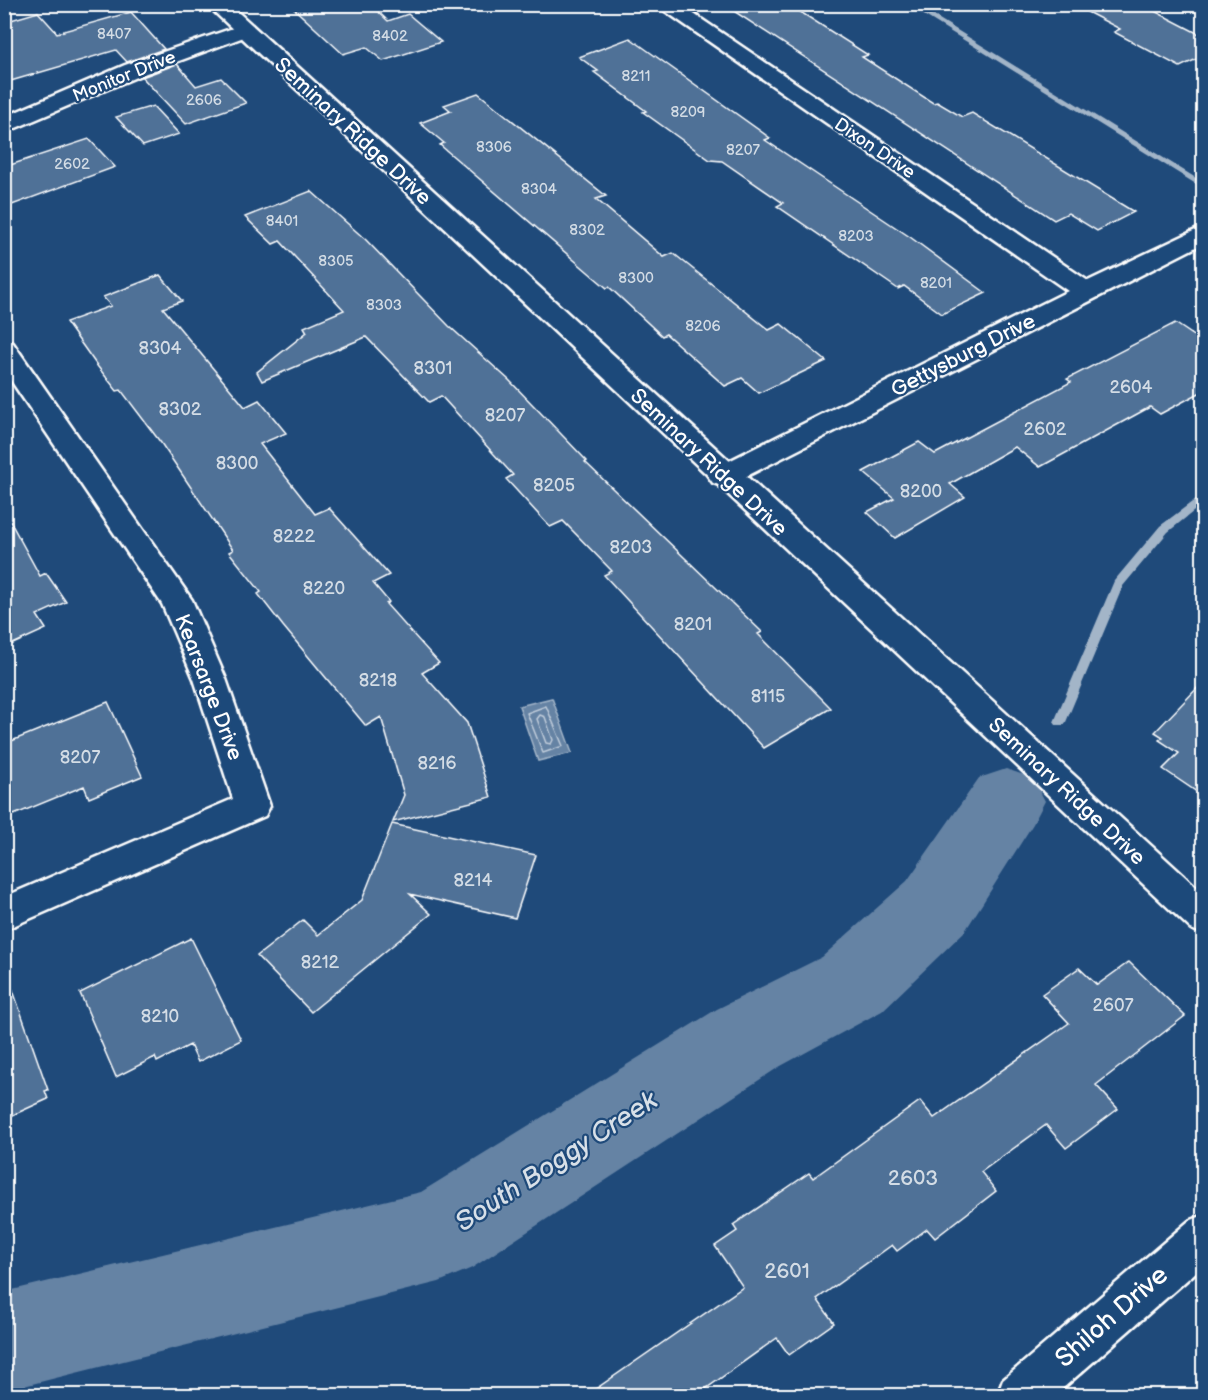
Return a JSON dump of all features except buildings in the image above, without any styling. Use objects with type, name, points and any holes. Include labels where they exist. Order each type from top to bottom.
[{"type":"street","name":"Seminary Ridge Drive","points":[[216,4],[723,476],[1076,798],[1203,918]]},
{"type":"street","name":"Dixon Drive","points":[[664,4],[1086,292]]},
{"type":"street","name":"Monitor Drive","points":[[4,126],[133,70],[245,30]]},
{"type":"street","name":"Gettysburg Drive","points":[[723,476],[1203,233]]},
{"type":"street","name":"Kearsarge Drive","points":[[4,349],[176,600],[210,679],[253,806],[4,914]]},
{"type":"street","name":"Shiloh Drive","points":[[1019,1395],[1203,1236]]},
{"type":"water","points":[[552,698],[572,753],[538,761],[519,706]]},
{"type":"waterway","points":[[909,4],[1204,187]]},
{"type":"waterway","name":"South Boggy Creek","points":[[1060,722],[1118,584],[1164,529],[1204,497]]},
{"type":"waterway","name":"South Boggy Creek","points":[[4,1342],[439,1235],[748,1038],[852,984],[936,906],[1006,801]]}]
